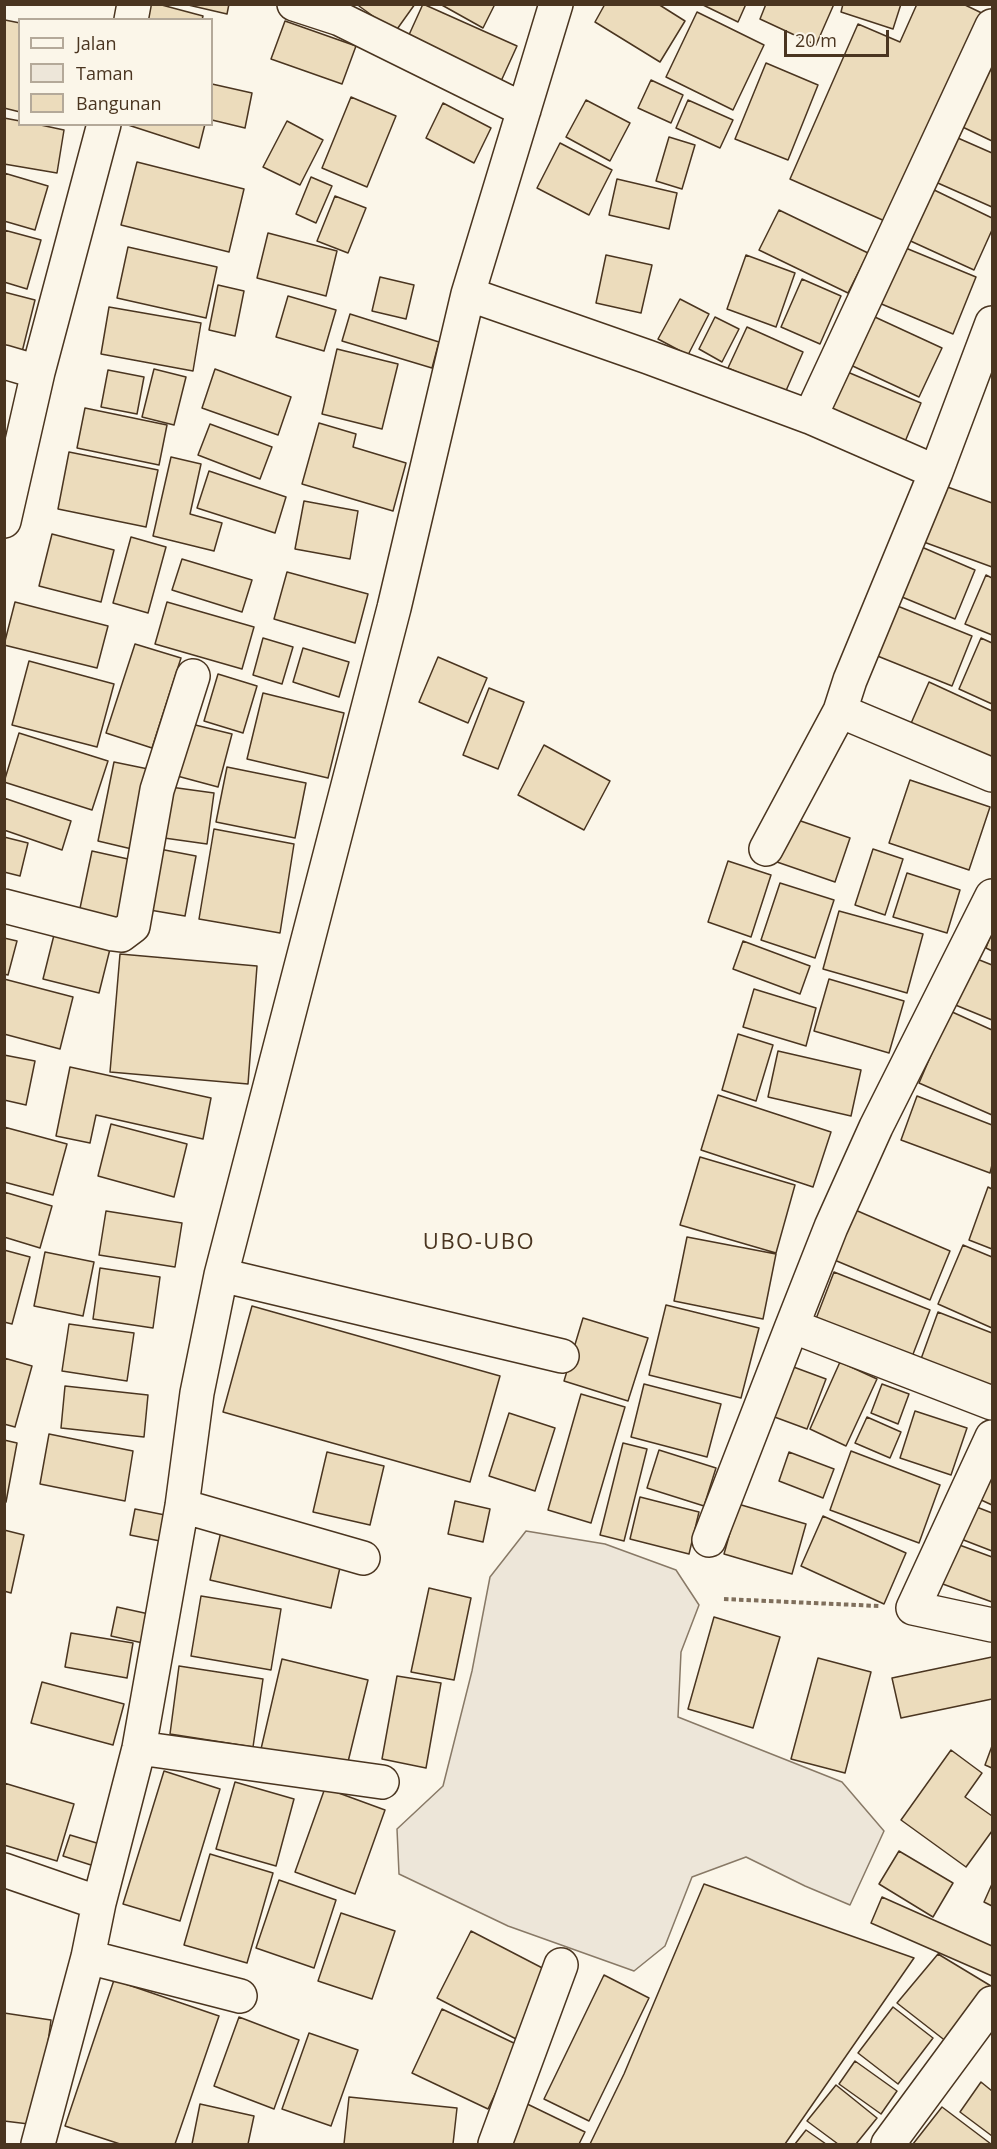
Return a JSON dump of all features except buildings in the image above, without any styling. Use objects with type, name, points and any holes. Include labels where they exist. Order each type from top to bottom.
[{"type":"street","points":[[294,4],[340,19],[524,110]]},
{"type":"street","points":[[38,2145],[88,1957],[99,1904],[139,1748],[182,1506],[198,1393],[221,1275],[393,608],[468,294],[556,4]]},
{"type":"street","points":[[810,417],[993,26]]},
{"type":"street","points":[[4,521],[38,372],[103,126]]},
{"type":"street","points":[[468,294],[810,417],[936,472]]},
{"type":"street","points":[[766,849],[840,711],[850,680],[936,472],[993,323]]},
{"type":"street","points":[[4,362],[38,372]]},
{"type":"street","points":[[4,906],[113,934],[121,935],[133,926],[157,790],[193,676]]},
{"type":"street","points":[[840,711],[993,775]]},
{"type":"street","points":[[709,1540],[831,1227],[876,1127],[993,896]]},
{"type":"street","points":[[221,1275],[562,1356]]},
{"type":"street","points":[[792,1326],[993,1403]]},
{"type":"street","points":[[993,1437],[913,1608],[993,1625]]},
{"type":"street","points":[[182,1506],[363,1558]]},
{"type":"street","points":[[139,1748],[382,1782]]},
{"type":"street","points":[[4,1870],[99,1904]]},
{"type":"street","points":[[88,1957],[240,1996]]},
{"type":"street","points":[[495,2145],[561,1965]]},
{"type":"street","points":[[888,2145],[993,2003]]},
{"type":"path","points":[[724,1599],[913,1608]]},
{"type":"green space","points":[[526,1531],[605,1544],[676,1570],[699,1605],[681,1652],[678,1717],[842,1782],[884,1831],[850,1905],[746,1857],[692,1877],[665,1946],[634,1971],[508,1926],[399,1874],[397,1829],[443,1786],[472,1671],[490,1577]]},
{"type":"district","name":"UBO-UBO","points":[[479,1243]]}]
